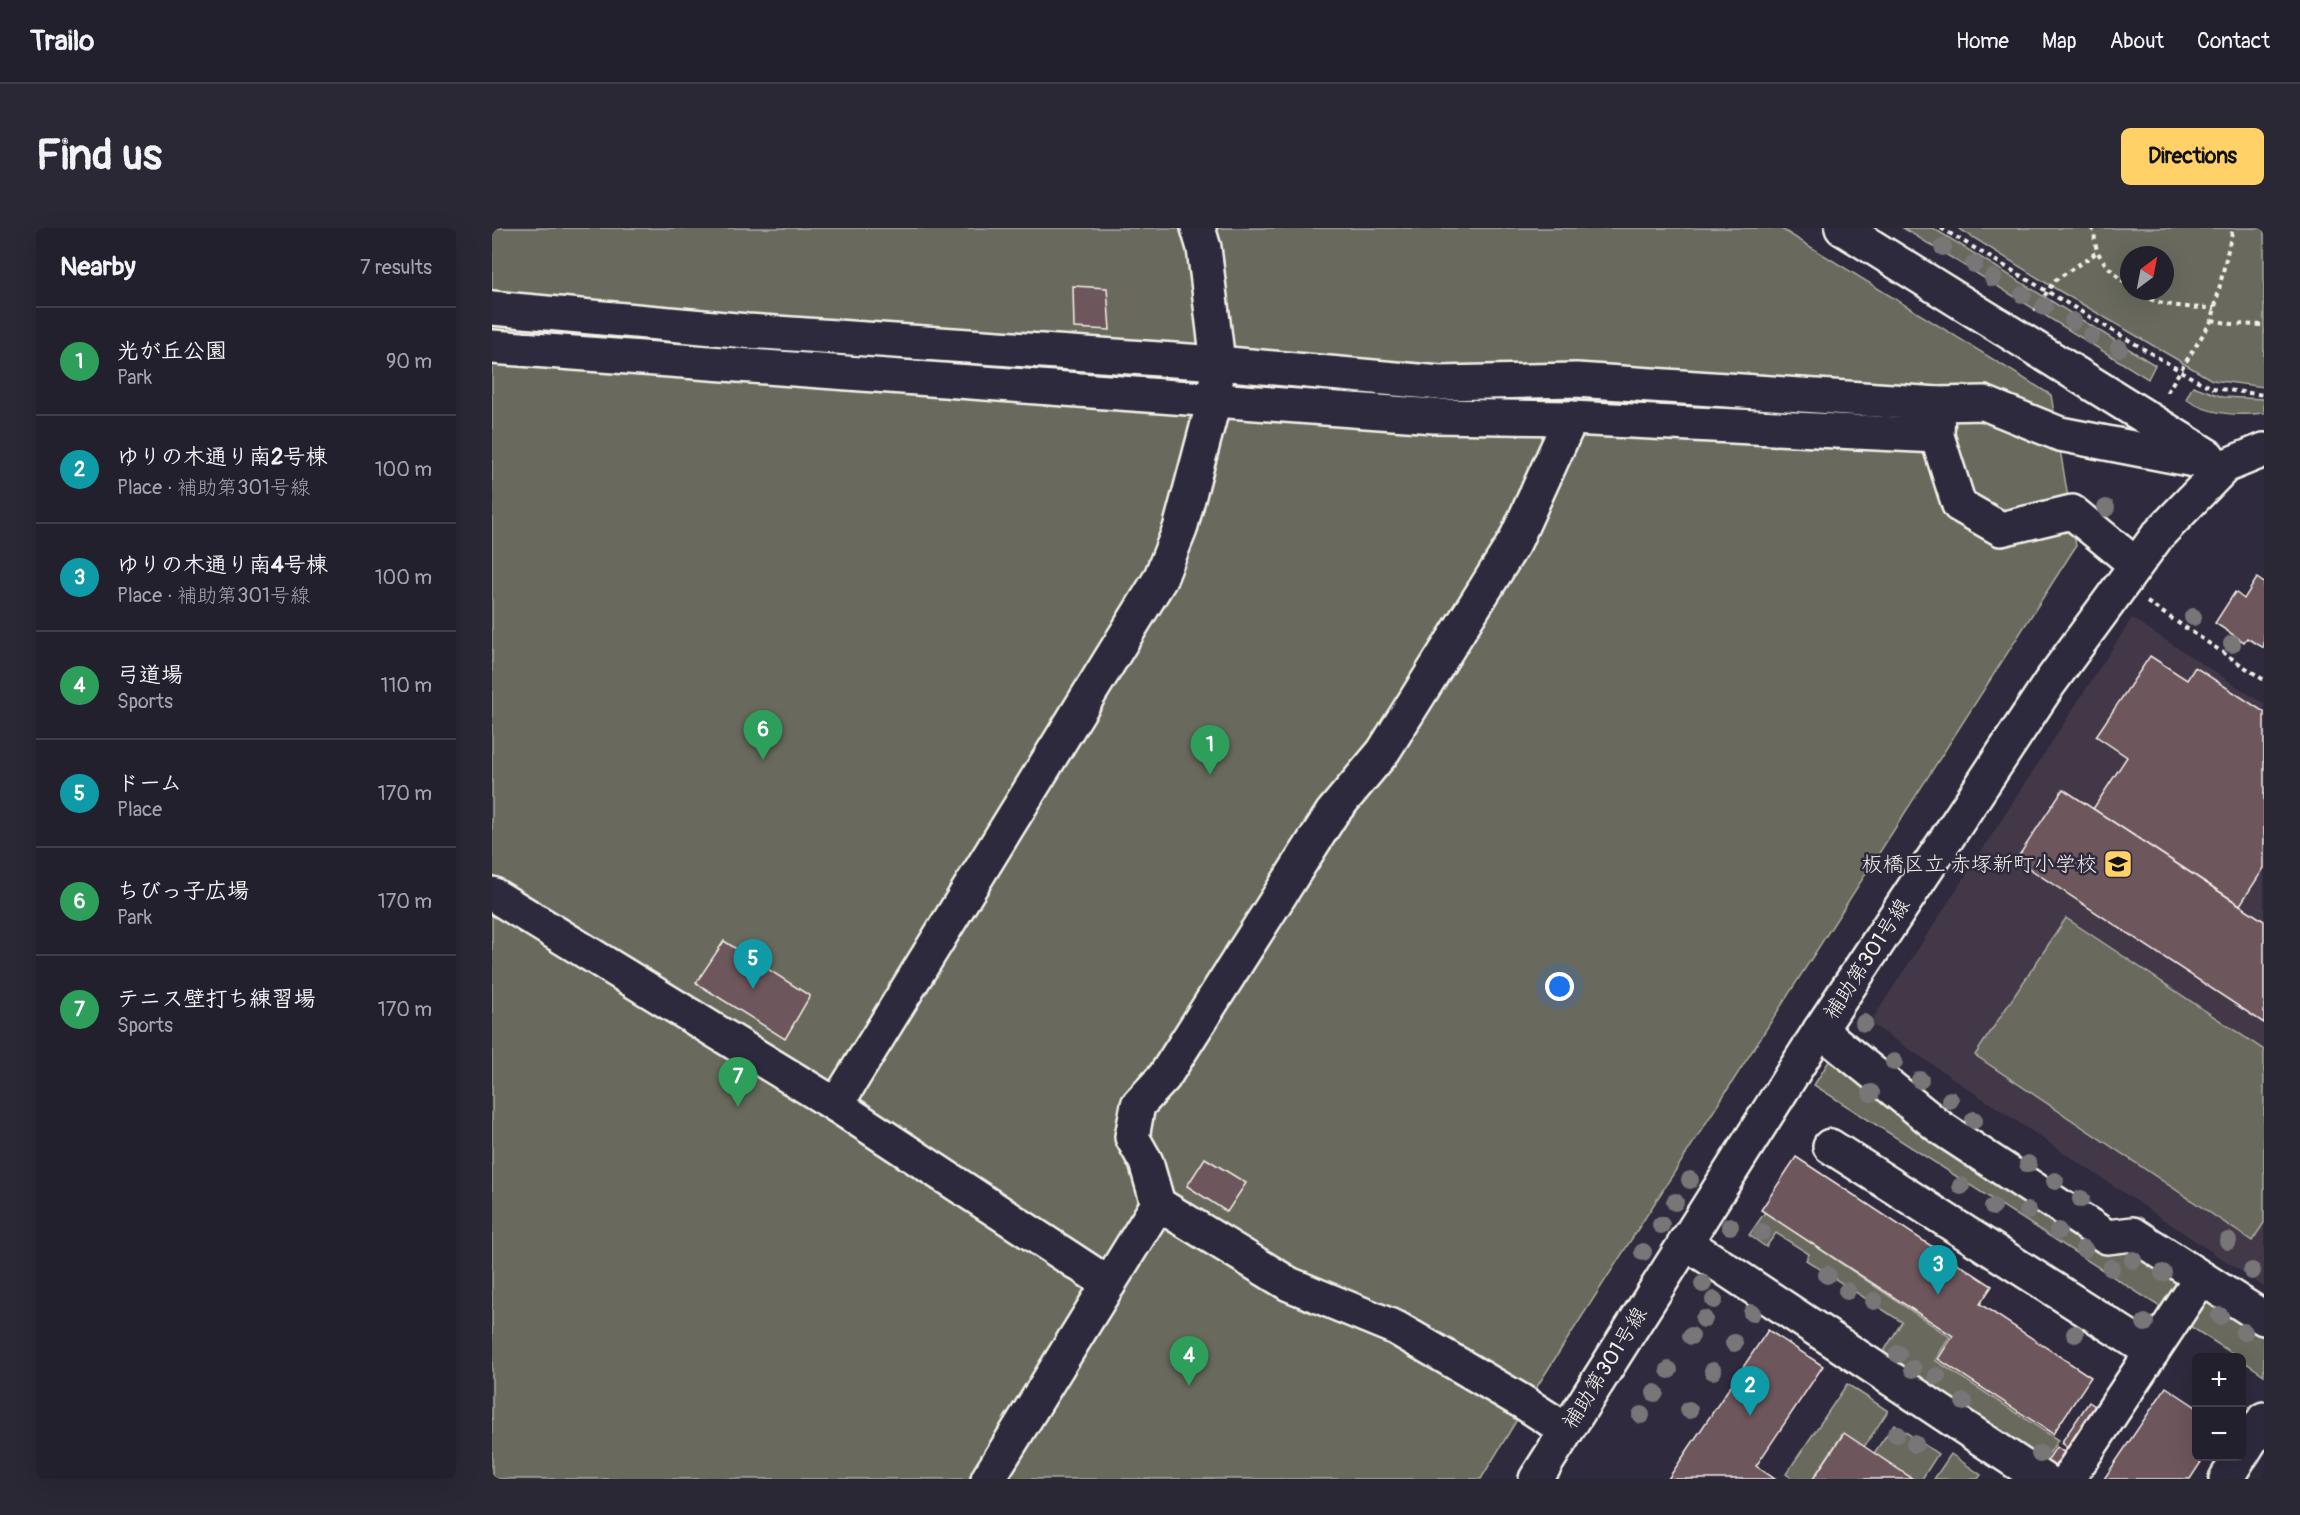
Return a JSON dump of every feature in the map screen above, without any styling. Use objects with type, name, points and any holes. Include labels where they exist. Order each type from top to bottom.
[{"type":"street","points":[[836,1106],[1160,579],[1180,530],[1214,401],[1218,363],[1204,248],[1198,228]]},
{"type":"street","points":[[1842,228],[2225,466]]},
{"type":"street","points":[[492,308],[759,332],[1218,363],[1440,382],[1576,380],[1937,420]]},
{"type":"street","points":[[492,347],[1434,416],[1937,420],[1984,403],[2060,434],[2225,466]]},
{"type":"street","points":[[1566,1430],[1396,1328],[1289,1284],[1158,1204],[1146,1162],[1132,1137],[1138,1105],[1164,1077],[1332,813],[1383,752],[1515,541],[1571,417]]},
{"type":"street","points":[[1937,420],[1959,505],[2001,529],[2072,512],[2128,574]]},
{"type":"street","name":"補助第301号線","points":[[1536,1479],[1820,1030],[2049,684],[2158,535],[2225,466],[2264,450]]},
{"type":"street","points":[[492,894],[836,1106],[1110,1284]]},
{"type":"street","points":[[1820,1030],[1941,1128],[2107,1237],[2133,1234],[2264,1318]]},
{"type":"street","points":[[1830,1146],[2152,1352]]},
{"type":"street","points":[[988,1479],[1158,1204]]},
{"type":"street","points":[[1685,1242],[2043,1479]]},
{"type":"street","points":[[2068,1479],[2201,1278]]},
{"type":"street","points":[[2246,1447],[2264,1419]]},
{"type":"street","points":[[2226,1479],[2237,1461]]},
{"type":"path","points":[[1941,228],[2180,371],[2213,388],[2264,394]]},
{"type":"path","points":[[2091,228],[2095,232],[2093,244],[2096,253],[2120,278]]},
{"type":"path","points":[[2149,419],[2212,320],[2232,228]]},
{"type":"path","points":[[2018,336],[2054,282],[2096,253]]},
{"type":"path","points":[[2150,300],[2197,308],[2215,308]]},
{"type":"path","points":[[2212,320],[2264,326]]},
{"type":"path","points":[[2128,574],[2264,680]]},
{"type":"shaded area","name":"板橋区立 赤塚新町小学校","points":[[2132,618],[2264,704],[2264,1287],[1870,1023]]},
{"type":"green space","points":[[492,228],[1780,228],[2051,395],[2076,546],[1538,1385],[1481,1479],[492,1479]]},
{"type":"green space","points":[[1903,228],[1933,228],[2155,365],[2148,379]]},
{"type":"green space","points":[[1958,228],[2264,228],[2264,387],[2212,380],[2051,286]]},
{"type":"green space","points":[[2193,386],[2223,397],[2264,399],[2264,413],[2234,414],[2204,408],[2186,399]]},
{"type":"green space","points":[[2066,918],[2264,1050],[2264,1223],[2252,1241],[1975,1055]]},
{"type":"green space","points":[[1829,1061],[2106,1243],[2131,1242],[2257,1325],[2264,1337],[2264,1375],[2246,1363],[2246,1353],[2232,1353],[1814,1085]]},
{"type":"green space","points":[[1765,1212],[1950,1337],[1935,1360],[2058,1440],[2032,1479],[1881,1356],[1902,1322],[1806,1260],[1809,1254],[1776,1233],[1766,1247],[1749,1235]]},
{"type":"green space","points":[[1847,1384],[1888,1411],[1864,1447],[1843,1433],[1813,1479],[1793,1479],[1786,1474]]},
{"type":"green space","points":[[1894,1424],[1938,1454],[1922,1479],[1913,1479],[1874,1453]]},
{"type":"green space","points":[[1951,1454],[1981,1475],[1978,1479],[1934,1479]]},
{"type":"building","points":[[1073,286],[1107,288],[1110,330],[1074,328]]},
{"type":"building","points":[[2257,578],[2264,583],[2264,648],[2247,638],[2244,642],[2215,623],[2235,592],[2244,599]]},
{"type":"building","points":[[2150,656],[2187,680],[2195,667],[2264,712],[2264,868],[2240,905],[2093,809],[2127,757],[2096,736]]},
{"type":"building","points":[[2063,789],[2264,921],[2264,1023],[2016,860]]},
{"type":"building","points":[[724,941],[810,996],[785,1039],[696,983]]},
{"type":"building","points":[[1796,1157],[1992,1286],[1980,1304],[2091,1377],[2053,1434],[1938,1359],[1953,1336],[1761,1210]]},
{"type":"building","points":[[1205,1158],[1246,1183],[1227,1212],[1187,1186]]},
{"type":"building","points":[[1768,1330],[1823,1366],[1756,1466],[1775,1479],[1668,1479]]},
{"type":"building","points":[[2166,1387],[2192,1404],[2192,1461],[2202,1461],[2190,1479],[2104,1479]]},
{"type":"building","points":[[2089,1402],[2098,1408],[2070,1450],[2061,1443]]},
{"type":"building","points":[[1844,1433],[1913,1479],[1813,1479]]},
{"type":"building","points":[[2056,1447],[2067,1454],[2054,1474],[2043,1467]]},
{"type":"place","name":"ちびっ子広場","points":[[763,760]]},
{"type":"place","name":"光が丘公園","points":[[1210,775]]},
{"type":"place","name":"板橋区立 赤塚新町小学校","points":[[2118,864]]},
{"type":"place","name":"ドーム","points":[[753,989]]},
{"type":"place","name":"テニス壁打ち練習場","points":[[738,1107]]},
{"type":"place","name":"ゆりの木通り南4号棟","points":[[1938,1295]]},
{"type":"place","name":"弓道場","points":[[1189,1386]]},
{"type":"place","name":"ゆりの木通り南2号棟","points":[[1750,1416]]}]
